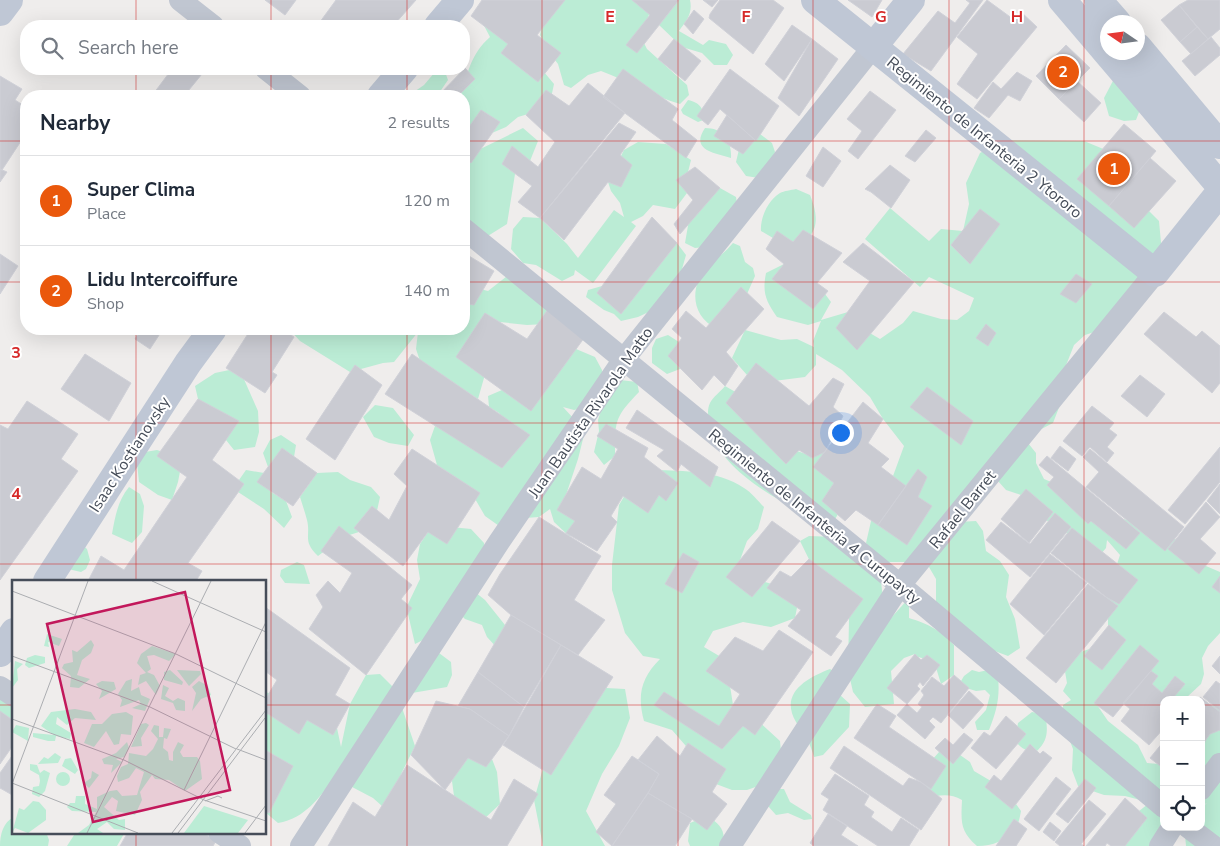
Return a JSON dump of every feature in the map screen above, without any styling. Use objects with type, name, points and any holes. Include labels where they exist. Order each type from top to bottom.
[{"type":"main road","points":[[0,12],[9,0]]},
{"type":"main road","points":[[443,20],[460,0]]},
{"type":"main road","name":"Regimiento de Infanteria 2 Ytororo","points":[[815,0],[1155,273]]},
{"type":"main road","name":"Juan Bautista Rivarola Matto","points":[[873,47],[911,0]]},
{"type":"main road","points":[[1062,0],[1220,186]]},
{"type":"main road","points":[[1098,0],[1111,15]]},
{"type":"main road","points":[[1145,55],[1220,145]]},
{"type":"main road","points":[[386,90],[399,75]]},
{"type":"main road","name":"Rafael Barret","points":[[1155,273],[1220,192]]},
{"type":"main road","name":"Isaac Kostianovsky","points":[[48,580],[188,364],[210,335]]},
{"type":"main road","points":[[0,653],[12,635]]},
{"type":"street","points":[[180,0],[205,20]]},
{"type":"street","name":"Juan Bautista Rivarola Matto","points":[[301,846],[500,542],[624,359],[873,47]]},
{"type":"street","points":[[274,75],[292,90]]},
{"type":"street","name":"Regimiento de Infanteria 4 Curupayty","points":[[470,234],[900,585],[1160,804]]},
{"type":"street","name":"Rafael Barret","points":[[730,846],[900,585],[1155,273]]},
{"type":"street","points":[[0,687],[12,695]]},
{"type":"street","points":[[1203,786],[1220,764]]},
{"type":"street","points":[[1160,846],[1169,831]]},
{"type":"street","points":[[1193,831],[1212,846]]},
{"type":"street","points":[[222,834],[240,846]]},
{"type":"green space","points":[[564,0],[651,0],[651,9],[641,37],[647,49],[687,85],[689,95],[680,104],[601,71],[588,75],[571,88],[564,85],[558,64],[540,35],[544,18]]},
{"type":"green space","points":[[679,0],[690,0],[691,9],[679,31],[703,45],[709,40],[726,44],[733,55],[727,65],[714,65],[702,53],[682,47],[659,25]]},
{"type":"green space","points":[[480,18],[544,72],[554,84],[551,98],[538,111],[518,117],[506,127],[492,133],[470,137],[470,90],[462,90],[467,75],[470,75],[470,68],[475,56],[490,37]]},
{"type":"green space","points":[[432,75],[446,75],[448,80],[441,90],[417,90]]},
{"type":"green space","points":[[1115,77],[1141,107],[1136,120],[1124,121],[1109,116],[1104,98]]},
{"type":"green space","points":[[688,100],[700,107],[706,119],[698,122],[683,114],[681,110]]},
{"type":"green space","points":[[523,128],[538,141],[530,161],[515,174],[507,224],[483,239],[470,236],[470,154]]},
{"type":"green space","points":[[705,128],[717,130],[725,136],[730,146],[731,158],[711,152],[702,146],[700,141],[701,135]]},
{"type":"green space","points":[[760,134],[772,143],[775,152],[765,179],[746,176],[736,162],[741,141]]},
{"type":"green space","points":[[1004,140],[1084,141],[1113,153],[1143,205],[1159,221],[1163,264],[1116,325],[1085,335],[1074,345],[1063,373],[1065,392],[1053,423],[1024,438],[1036,453],[1036,463],[1044,479],[1056,484],[1107,533],[1123,519],[1144,524],[1164,532],[1180,544],[1185,553],[1187,564],[1206,566],[1220,572],[1220,633],[1208,646],[1202,658],[1204,674],[1201,684],[1188,696],[1160,696],[1160,701],[1095,702],[1108,721],[1138,745],[1147,763],[1160,763],[1160,808],[1148,802],[1125,796],[1104,795],[1078,786],[1072,770],[1073,749],[1063,723],[1063,705],[1071,700],[1063,691],[1067,683],[1063,660],[1074,654],[1108,643],[1106,597],[1120,555],[1107,540],[1106,548],[1100,555],[1043,518],[1021,495],[1006,490],[998,481],[958,522],[976,521],[983,531],[986,551],[1000,561],[1009,575],[1006,597],[1015,619],[1020,648],[1008,656],[984,647],[936,608],[936,579],[926,562],[881,562],[866,543],[874,508],[893,476],[904,446],[883,419],[870,397],[842,370],[816,354],[816,365],[805,377],[766,382],[747,375],[732,358],[745,330],[781,340],[797,339],[814,347],[813,341],[821,321],[808,325],[777,317],[766,297],[764,286],[766,273],[784,264],[814,289],[825,294],[831,302],[821,320],[848,312],[863,329],[880,339],[903,323],[913,311],[941,319],[957,320],[969,311],[974,298],[929,277],[920,287],[865,239],[890,208],[929,241],[941,229],[963,231],[969,204],[966,183],[980,153]]},
{"type":"green space","points":[[638,142],[666,144],[691,160],[688,172],[687,193],[675,209],[653,205],[643,216],[631,222],[636,226],[593,283],[575,270],[574,275],[562,281],[536,265],[523,263],[511,249],[513,229],[523,217],[540,218],[567,244],[578,258],[614,210],[624,217],[620,203],[611,191],[608,182],[624,150]]},
{"type":"green space","points":[[712,187],[720,188],[736,197],[738,209],[705,247],[695,248],[685,243],[690,214]]},
{"type":"green space","points":[[796,189],[810,195],[816,221],[810,236],[796,246],[773,238],[761,231],[761,226],[763,215],[772,200],[780,193]]},
{"type":"green space","points":[[665,241],[677,243],[686,255],[682,269],[655,309],[638,317],[621,321],[614,314],[604,310],[586,297],[588,290],[602,286]]},
{"type":"green space","points":[[733,243],[740,246],[745,262],[753,268],[755,276],[747,294],[717,329],[701,316],[695,299],[696,290],[698,281],[709,263]]},
{"type":"green space","points":[[511,273],[563,309],[545,324],[527,325],[500,322],[478,399],[442,384],[424,373],[416,349],[418,335],[470,335],[470,286],[488,291]]},
{"type":"green space","points":[[294,335],[416,335],[394,362],[350,372],[300,341]]},
{"type":"green space","points":[[668,335],[679,342],[680,369],[667,374],[652,363],[652,348],[656,339]]},
{"type":"green space","points":[[576,349],[595,357],[602,370],[604,392],[620,380],[637,382],[639,392],[620,414],[615,435],[615,456],[604,465],[594,452],[599,431],[598,420],[603,404],[574,410],[563,407],[585,431],[565,498],[583,535],[569,536],[554,522],[550,509],[539,517],[525,518],[502,528],[485,516],[467,485],[437,465],[430,440],[435,426],[511,436],[499,413],[489,407],[488,396],[502,390],[544,393],[560,352]]},
{"type":"green space","points":[[239,368],[258,411],[259,432],[255,447],[234,450],[222,435],[214,419],[198,399],[195,386],[215,373]]},
{"type":"green space","points":[[725,386],[760,406],[791,449],[806,454],[825,452],[842,459],[841,509],[831,526],[776,498],[757,486],[725,457],[715,440],[708,412],[711,401]]},
{"type":"green space","points":[[375,405],[393,408],[414,435],[408,446],[389,443],[374,437],[363,417]]},
{"type":"green space","points":[[281,435],[296,445],[294,457],[268,467],[263,453],[270,440]]},
{"type":"green space","points":[[157,450],[172,455],[181,466],[172,500],[158,495],[139,482],[137,463],[145,452]]},
{"type":"green space","points":[[246,470],[264,473],[271,492],[286,501],[292,517],[284,528],[264,509],[238,492],[239,480]]},
{"type":"green space","points":[[654,470],[689,471],[712,475],[734,482],[749,492],[764,507],[758,529],[747,541],[740,560],[765,582],[800,592],[795,618],[771,627],[743,622],[713,631],[704,647],[726,660],[733,705],[756,719],[780,741],[782,763],[770,782],[747,790],[732,790],[708,781],[692,753],[672,730],[644,721],[641,703],[642,687],[648,673],[660,659],[643,656],[625,633],[612,590],[612,565],[619,505],[631,485]]},
{"type":"green space","points":[[338,472],[350,480],[371,487],[380,497],[375,520],[359,532],[343,537],[318,556],[310,546],[307,520],[300,497],[317,473]]},
{"type":"green space","points":[[129,487],[140,494],[144,506],[142,532],[132,543],[112,534],[120,503]]},
{"type":"green space","points":[[451,527],[471,529],[484,543],[485,554],[475,592],[485,600],[505,625],[499,650],[487,637],[482,625],[465,619],[455,609],[425,639],[415,644],[408,614],[408,604],[420,579],[417,560],[420,544],[428,532]]},
{"type":"green space","points":[[809,536],[836,537],[880,574],[883,598],[881,629],[909,598],[909,618],[934,628],[954,645],[954,675],[941,684],[934,661],[918,657],[915,654],[904,658],[891,671],[894,704],[865,707],[853,692],[848,670],[849,619],[828,598],[800,541]]},
{"type":"green space","points":[[79,542],[87,549],[90,560],[86,569],[81,572],[68,569]]},
{"type":"green space","points":[[297,562],[304,565],[310,584],[285,583],[280,576],[281,570]]},
{"type":"green space","points":[[435,650],[451,662],[452,675],[447,687],[412,693]]},
{"type":"green space","points":[[830,669],[842,677],[840,695],[850,704],[849,727],[823,755],[814,757],[808,741],[797,724],[792,712],[791,703],[793,695],[798,688],[813,677]]},
{"type":"green space","points":[[972,670],[979,672],[988,670],[998,676],[999,690],[997,703],[989,730],[977,730],[975,722],[986,710],[990,695],[985,690],[976,691],[963,687],[961,681]]},
{"type":"green space","points":[[380,674],[396,690],[415,746],[401,774],[396,800],[382,806],[373,798],[335,778],[317,800],[304,812],[278,823],[266,813],[266,692],[293,712],[337,728],[341,747],[350,704],[366,675]]},
{"type":"green space","points":[[0,687],[12,687],[12,730],[0,715]]},
{"type":"green space","points":[[606,688],[625,689],[630,718],[619,746],[602,774],[586,811],[605,846],[543,846],[534,800],[547,754],[573,707]]},
{"type":"green space","points":[[1220,697],[1220,846],[1186,846],[1185,835],[1193,831],[1205,831],[1205,805],[1207,803],[1205,804],[1205,714]]},
{"type":"green space","points":[[1032,712],[1042,714],[1046,719],[1046,736],[1043,744],[1037,751],[1024,749],[1015,740],[1018,723]]},
{"type":"green space","points":[[953,750],[970,762],[974,771],[1001,787],[1021,811],[1016,827],[999,842],[977,846],[971,841],[963,826],[962,800],[945,795],[926,798],[921,782],[925,768],[939,752]]},
{"type":"green space","points":[[473,753],[492,759],[497,772],[500,804],[483,820],[454,796],[452,781],[455,763]]},
{"type":"green space","points":[[777,789],[784,789],[790,802],[811,815],[812,819],[804,820],[788,813],[776,815],[768,806]]},
{"type":"green space","points":[[1148,804],[1160,812],[1160,831],[1163,831],[1159,846],[1123,846],[1134,815]]},
{"type":"green space","points":[[707,816],[721,828],[724,836],[723,846],[690,846],[688,841],[690,823]]},
{"type":"green space","points":[[12,818],[12,834],[47,834],[49,840],[48,846],[0,846],[3,829]]},
{"type":"green space","points":[[75,834],[124,834],[117,846],[67,846]]},
{"type":"building","points":[[265,0],[296,0],[285,15]]},
{"type":"building","points":[[336,0],[416,0],[398,20],[321,20]]},
{"type":"building","points":[[482,0],[565,0],[537,35],[561,53],[538,82],[501,53],[508,44],[471,16]]},
{"type":"building","points":[[632,0],[679,0],[637,53],[626,45],[650,15]]},
{"type":"building","points":[[703,0],[718,0],[712,7]]},
{"type":"building","points":[[720,0],[773,0],[784,8],[753,54],[709,18]]},
{"type":"building","points":[[848,0],[882,0],[872,17]]},
{"type":"building","points":[[966,0],[983,0],[931,71],[903,54],[938,11],[955,23],[970,3]]},
{"type":"building","points":[[987,0],[1013,19],[1020,11],[1037,27],[977,99],[957,84],[978,54],[957,37]]},
{"type":"building","points":[[1188,0],[1220,0],[1220,29],[1208,39],[1179,5]]},
{"type":"building","points":[[1179,5],[1197,27],[1180,42],[1161,20]]},
{"type":"building","points":[[694,10],[704,19],[693,34],[684,24]]},
{"type":"building","points":[[792,25],[812,39],[784,81],[765,64]]},
{"type":"building","points":[[1197,27],[1208,39],[1191,54],[1180,42]]},
{"type":"building","points":[[1211,37],[1220,48],[1220,55],[1195,76],[1182,61]]},
{"type":"building","points":[[674,39],[701,61],[685,81],[658,59]]},
{"type":"building","points":[[812,39],[838,59],[799,116],[778,98]]},
{"type":"building","points":[[1066,45],[1090,68],[1059,99],[1036,76]]},
{"type":"building","points":[[623,69],[678,109],[672,120],[697,140],[686,158],[603,97]]},
{"type":"building","points":[[730,69],[779,106],[756,141],[720,109],[708,125],[697,116]]},
{"type":"building","points":[[1017,72],[1032,81],[1020,101],[1008,95],[989,118],[974,108],[993,82],[1001,89]]},
{"type":"building","points":[[470,74],[475,79],[464,90],[444,90],[458,75]]},
{"type":"building","points":[[168,75],[201,75],[189,90],[156,90]]},
{"type":"building","points":[[0,76],[22,89],[15,100],[20,103],[20,143],[2,170],[0,169]]},
{"type":"building","points":[[1077,81],[1101,103],[1084,122],[1059,99]]},
{"type":"building","points":[[588,83],[625,113],[540,218],[518,202],[532,186],[502,164],[512,146],[538,167],[555,142],[526,115],[546,90],[569,106]]},
{"type":"building","points":[[870,91],[896,110],[858,159],[848,151],[862,131],[847,119]]},
{"type":"building","points":[[481,110],[500,122],[471,163],[470,162],[470,126]]},
{"type":"building","points":[[727,115],[755,140],[743,154],[714,136]]},
{"type":"building","points":[[619,123],[636,132],[620,155],[632,165],[621,187],[608,182],[564,240],[540,218]]},
{"type":"building","points":[[1124,124],[1156,151],[1109,206],[1077,179]]},
{"type":"building","points":[[926,130],[936,138],[915,162],[905,156]]},
{"type":"building","points":[[823,147],[841,161],[823,187],[806,176]]},
{"type":"building","points":[[1150,158],[1176,181],[1134,228],[1109,206]]},
{"type":"building","points":[[890,165],[910,180],[891,208],[865,189]]},
{"type":"building","points":[[695,167],[720,188],[680,234],[674,224],[693,200],[676,180]]},
{"type":"building","points":[[0,169],[7,172],[0,182]]},
{"type":"building","points":[[980,209],[1000,224],[970,264],[951,245]]},
{"type":"building","points":[[652,217],[677,243],[621,314],[597,293]]},
{"type":"building","points":[[803,230],[842,253],[817,283],[828,291],[813,309],[772,279],[784,264],[766,249],[777,231],[793,242]]},
{"type":"building","points":[[863,243],[914,282],[857,350],[836,328],[870,281],[843,262]]},
{"type":"building","points":[[0,254],[18,266],[0,294]]},
{"type":"building","points":[[470,257],[494,271],[474,305],[470,304]]},
{"type":"building","points":[[1076,274],[1092,284],[1076,303],[1060,294]]},
{"type":"building","points":[[741,287],[764,309],[726,352],[738,366],[725,386],[714,375],[702,390],[668,356],[682,338],[672,329],[686,311],[706,328]]},
{"type":"building","points":[[551,305],[587,334],[531,411],[456,357],[485,313],[527,339]]},
{"type":"building","points":[[1164,312],[1196,337],[1202,331],[1220,346],[1220,383],[1212,393],[1144,334]]},
{"type":"building","points":[[986,324],[996,333],[988,346],[976,338]]},
{"type":"building","points":[[137,335],[159,335],[150,349],[135,339]]},
{"type":"building","points":[[247,335],[291,335],[294,337],[272,372],[277,375],[265,393],[226,368]]},
{"type":"building","points":[[85,354],[131,383],[109,421],[61,389]]},
{"type":"building","points":[[412,354],[530,435],[502,468],[385,394]]},
{"type":"building","points":[[756,363],[809,406],[833,378],[844,384],[833,407],[843,416],[825,452],[812,458],[799,450],[786,464],[726,403]]},
{"type":"building","points":[[355,365],[382,385],[335,460],[306,439]]},
{"type":"building","points":[[1140,375],[1165,394],[1147,417],[1121,396]]},
{"type":"building","points":[[927,387],[973,421],[961,445],[910,407]]},
{"type":"building","points":[[198,399],[239,421],[212,460],[244,484],[188,563],[202,571],[197,580],[89,580],[101,556],[124,570],[187,477],[157,456]]},
{"type":"building","points":[[27,401],[78,434],[61,459],[78,471],[0,580],[0,425],[8,429]]},
{"type":"building","points":[[863,402],[883,419],[868,443],[889,459],[881,467],[906,486],[878,525],[856,510],[845,521],[822,501],[834,483],[813,467]]},
{"type":"building","points":[[1092,406],[1114,423],[1109,429],[1117,435],[1107,447],[1114,453],[1107,462],[1090,447],[1082,456],[1063,441]]},
{"type":"building","points":[[637,410],[718,467],[710,487],[681,464],[677,472],[657,456],[664,450],[626,428]]},
{"type":"building","points":[[606,424],[648,448],[644,457],[678,483],[666,501],[659,495],[648,513],[623,496],[611,516],[617,522],[597,551],[566,533],[575,521],[557,510],[582,467],[601,479],[618,449],[597,436]]},
{"type":"building","points":[[1060,446],[1076,459],[1068,471],[1051,458]]},
{"type":"building","points":[[1220,447],[1220,482],[1185,524],[1168,510]]},
{"type":"building","points":[[282,448],[317,473],[293,506],[257,482]]},
{"type":"building","points":[[412,449],[480,493],[447,544],[428,532],[403,566],[354,528],[372,506],[389,520],[407,486],[394,474]]},
{"type":"building","points":[[1090,449],[1184,527],[1165,551],[1086,487],[1099,472],[1083,457]]},
{"type":"building","points":[[1047,456],[1140,533],[1126,549],[1091,521],[1088,524],[1047,485],[1054,477],[1039,465]]},
{"type":"building","points":[[918,469],[927,477],[918,497],[932,506],[907,545],[878,525]]},
{"type":"building","points":[[1220,484],[1220,514],[1207,501]]},
{"type":"building","points":[[1026,489],[1053,512],[1029,543],[1001,519]]},
{"type":"building","points":[[1206,502],[1220,517],[1200,539],[1216,553],[1199,574],[1168,549]]},
{"type":"building","points":[[1055,513],[1071,527],[1030,577],[986,540],[1001,522],[1030,544]]},
{"type":"building","points":[[539,517],[601,556],[574,600],[605,620],[578,655],[511,615],[488,595]]},
{"type":"building","points":[[772,521],[800,541],[752,597],[726,577]]},
{"type":"building","points":[[339,526],[412,585],[401,599],[412,608],[366,675],[309,629],[323,607],[316,595],[328,581],[340,593],[352,573],[321,551]]},
{"type":"building","points":[[1072,528],[1138,580],[1119,604],[1106,597],[1051,553]]},
{"type":"building","points":[[683,553],[699,562],[682,593],[665,584]]},
{"type":"building","points":[[1050,554],[1087,583],[1044,635],[1010,604]]},
{"type":"building","points":[[809,559],[863,599],[835,637],[842,641],[831,656],[788,626],[801,610],[767,588],[780,571],[791,577]]},
{"type":"building","points":[[1220,576],[1220,593],[1212,587]]},
{"type":"building","points":[[1088,584],[1118,606],[1056,683],[1026,658]]},
{"type":"building","points":[[266,608],[350,668],[335,695],[350,704],[333,735],[307,720],[299,734],[266,713],[266,698],[277,680],[266,672],[266,653],[268,650],[266,648]]},
{"type":"building","points":[[511,615],[561,645],[524,707],[478,672]]},
{"type":"building","points":[[1109,625],[1126,640],[1102,670],[1084,656]]},
{"type":"building","points":[[779,630],[813,652],[755,735],[743,726],[722,749],[654,705],[664,692],[719,726],[740,694],[706,671],[735,637],[763,651]]},
{"type":"building","points":[[561,645],[613,677],[551,775],[503,745]]},
{"type":"building","points":[[1140,645],[1159,661],[1113,717],[1094,703]]},
{"type":"building","points":[[915,654],[921,660],[927,655],[940,665],[923,686],[920,682],[917,686],[920,689],[907,704],[887,688]]},
{"type":"building","points":[[1220,656],[1220,674],[1212,666]]},
{"type":"building","points":[[1151,671],[1158,676],[1152,684],[1162,693],[1175,676],[1185,684],[1175,696],[1160,696],[1160,733],[1149,745],[1121,721],[1130,709],[1123,703]]},
{"type":"building","points":[[478,672],[524,707],[509,736],[470,709],[458,706]]},
{"type":"building","points":[[954,675],[969,688],[941,723],[933,717],[929,721],[935,727],[925,739],[897,715],[907,704],[917,713],[922,707],[918,704],[924,695],[921,691],[932,677],[944,686]]},
{"type":"building","points":[[1216,681],[1220,684],[1220,711],[1205,699],[1204,696]]},
{"type":"building","points":[[969,691],[984,705],[963,729],[948,715]]},
{"type":"building","points":[[436,701],[470,709],[509,736],[486,767],[468,758],[445,790],[411,755]]},
{"type":"building","points":[[1205,701],[1220,712],[1220,730],[1210,734],[1205,741]]},
{"type":"building","points":[[877,704],[896,716],[889,727],[946,766],[931,789],[854,738]]},
{"type":"building","points":[[0,711],[12,720],[12,747],[0,764]]},
{"type":"building","points":[[1006,716],[1026,734],[996,769],[971,748],[984,732],[990,736]]},
{"type":"building","points":[[964,733],[973,740],[953,764],[935,748],[945,738],[953,745]]},
{"type":"building","points":[[657,736],[680,756],[688,743],[726,769],[712,792],[727,804],[707,830],[648,793],[659,774],[638,760]]},
{"type":"building","points":[[1030,744],[1040,754],[1043,751],[1052,758],[1012,809],[985,787],[994,775],[1001,781]]},
{"type":"building","points":[[844,746],[903,786],[909,778],[921,782],[942,799],[921,830],[830,768]]},
{"type":"building","points":[[1160,746],[1160,766],[1150,758]]},
{"type":"building","points":[[266,751],[293,766],[269,813],[266,812]]},
{"type":"building","points":[[12,756],[12,795],[0,788],[0,773]]},
{"type":"building","points":[[632,756],[659,774],[612,846],[596,832],[616,804],[604,795]]},
{"type":"building","points":[[407,765],[491,820],[514,779],[538,794],[507,846],[328,846],[353,802],[375,817]]},
{"type":"building","points":[[835,774],[869,796],[864,805],[874,812],[871,817],[892,832],[901,818],[919,830],[909,846],[878,846],[823,810],[829,799],[821,794]]},
{"type":"building","points":[[1056,777],[1071,789],[1039,831],[1024,819]]},
{"type":"building","points":[[1085,779],[1096,788],[1068,823],[1056,814]]},
{"type":"building","points":[[648,793],[692,819],[675,846],[612,846]]},
{"type":"building","points":[[1125,798],[1147,818],[1125,846],[1111,846],[1107,843],[1105,846],[1086,846]]},
{"type":"building","points":[[1089,800],[1106,814],[1081,844],[1084,846],[1060,846],[1055,842]]},
{"type":"building","points":[[828,814],[847,826],[841,835],[858,846],[814,846],[810,843]]},
{"type":"building","points":[[1014,819],[1027,829],[1016,846],[996,846]]},
{"type":"building","points":[[1050,822],[1061,831],[1054,841],[1043,832]]},
{"type":"building","points":[[127,834],[205,834],[216,841],[213,846],[120,846]]},
{"type":"place","name":"Lidu Intercoiffure","points":[[1063,72]]},
{"type":"place","name":"Super Clima","points":[[1114,169]]}]
